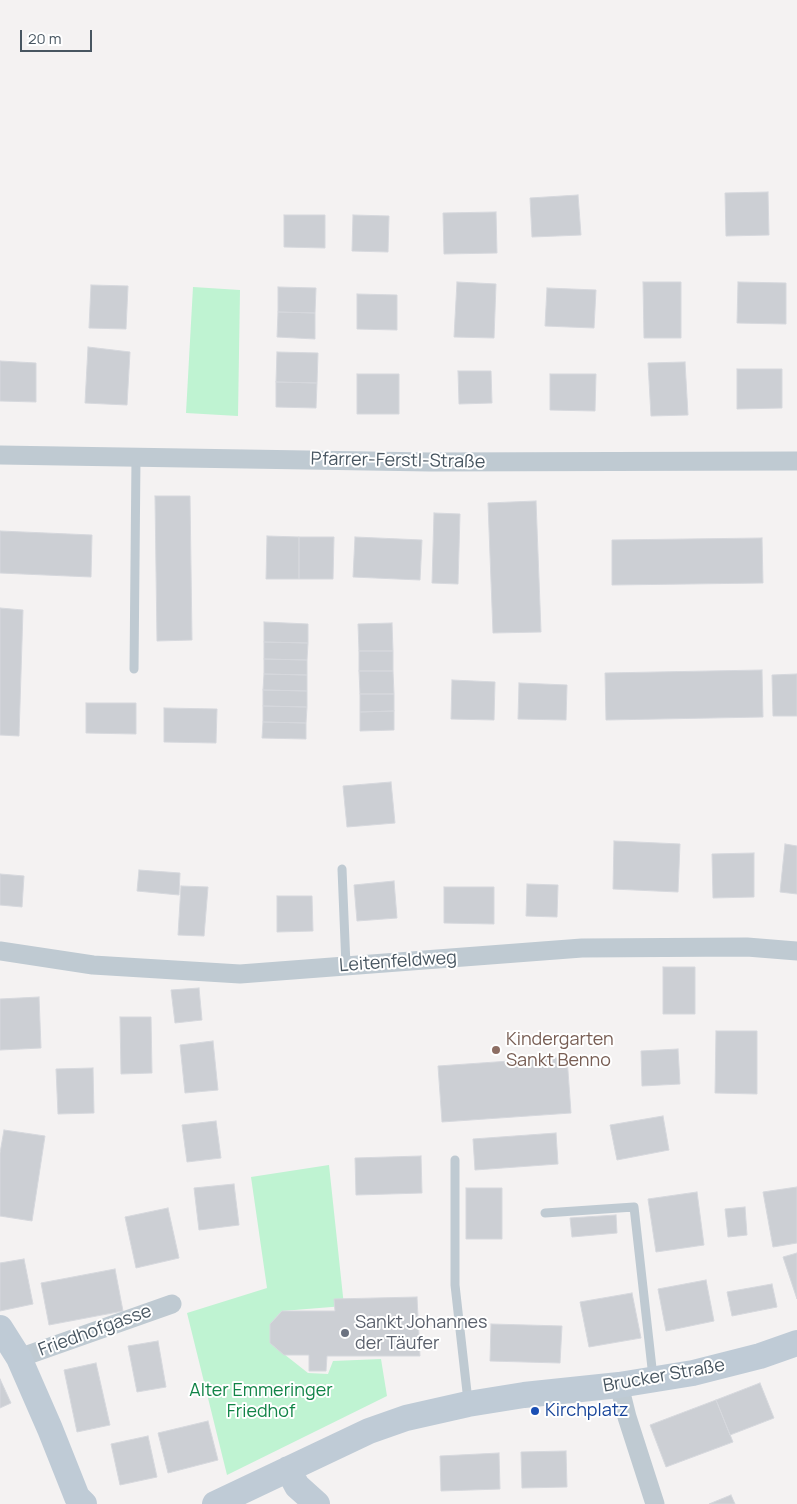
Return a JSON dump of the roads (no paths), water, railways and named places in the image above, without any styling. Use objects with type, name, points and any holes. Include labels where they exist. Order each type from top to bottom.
[{"type":"street","name":"Pfarrer-Ferstl-Straße","points":[[0,455],[471,462],[797,461]]},
{"type":"street","name":"Leitenfeldweg","points":[[0,951],[93,965],[240,974],[582,948],[747,947],[797,951]]},
{"type":"street","name":"Friedhofgasse","points":[[19,1358],[172,1304]]},
{"type":"street","points":[[0,1328],[19,1358],[77,1497],[84,1504]]},
{"type":"street","name":"Brucker Straße","points":[[468,1404],[653,1380],[723,1366],[797,1343]]},
{"type":"street","points":[[619,1385],[627,1417],[655,1504]]},
{"type":"street","points":[[215,1504],[377,1428],[406,1418],[468,1404]]},
{"type":"street","points":[[288,1469],[297,1486],[317,1504]]},
{"type":"lane","points":[[134,668],[136,458]]},
{"type":"lane","points":[[342,869],[346,966]]},
{"type":"lane","points":[[455,1160],[455,1285],[468,1404]]},
{"type":"lane","points":[[545,1213],[634,1207],[653,1380]]},
{"type":"place","name":"Kindergarten Sankt Benno","points":[[496,1050]]},
{"type":"place","name":"Sankt Johannes der Täufer","points":[[345,1333]]},
{"type":"place","name":"Kirchplatz","points":[[535,1411]]},
{"type":"park label","name":"Alter Emmeringer Friedhof","points":[[261,1401]]}]
